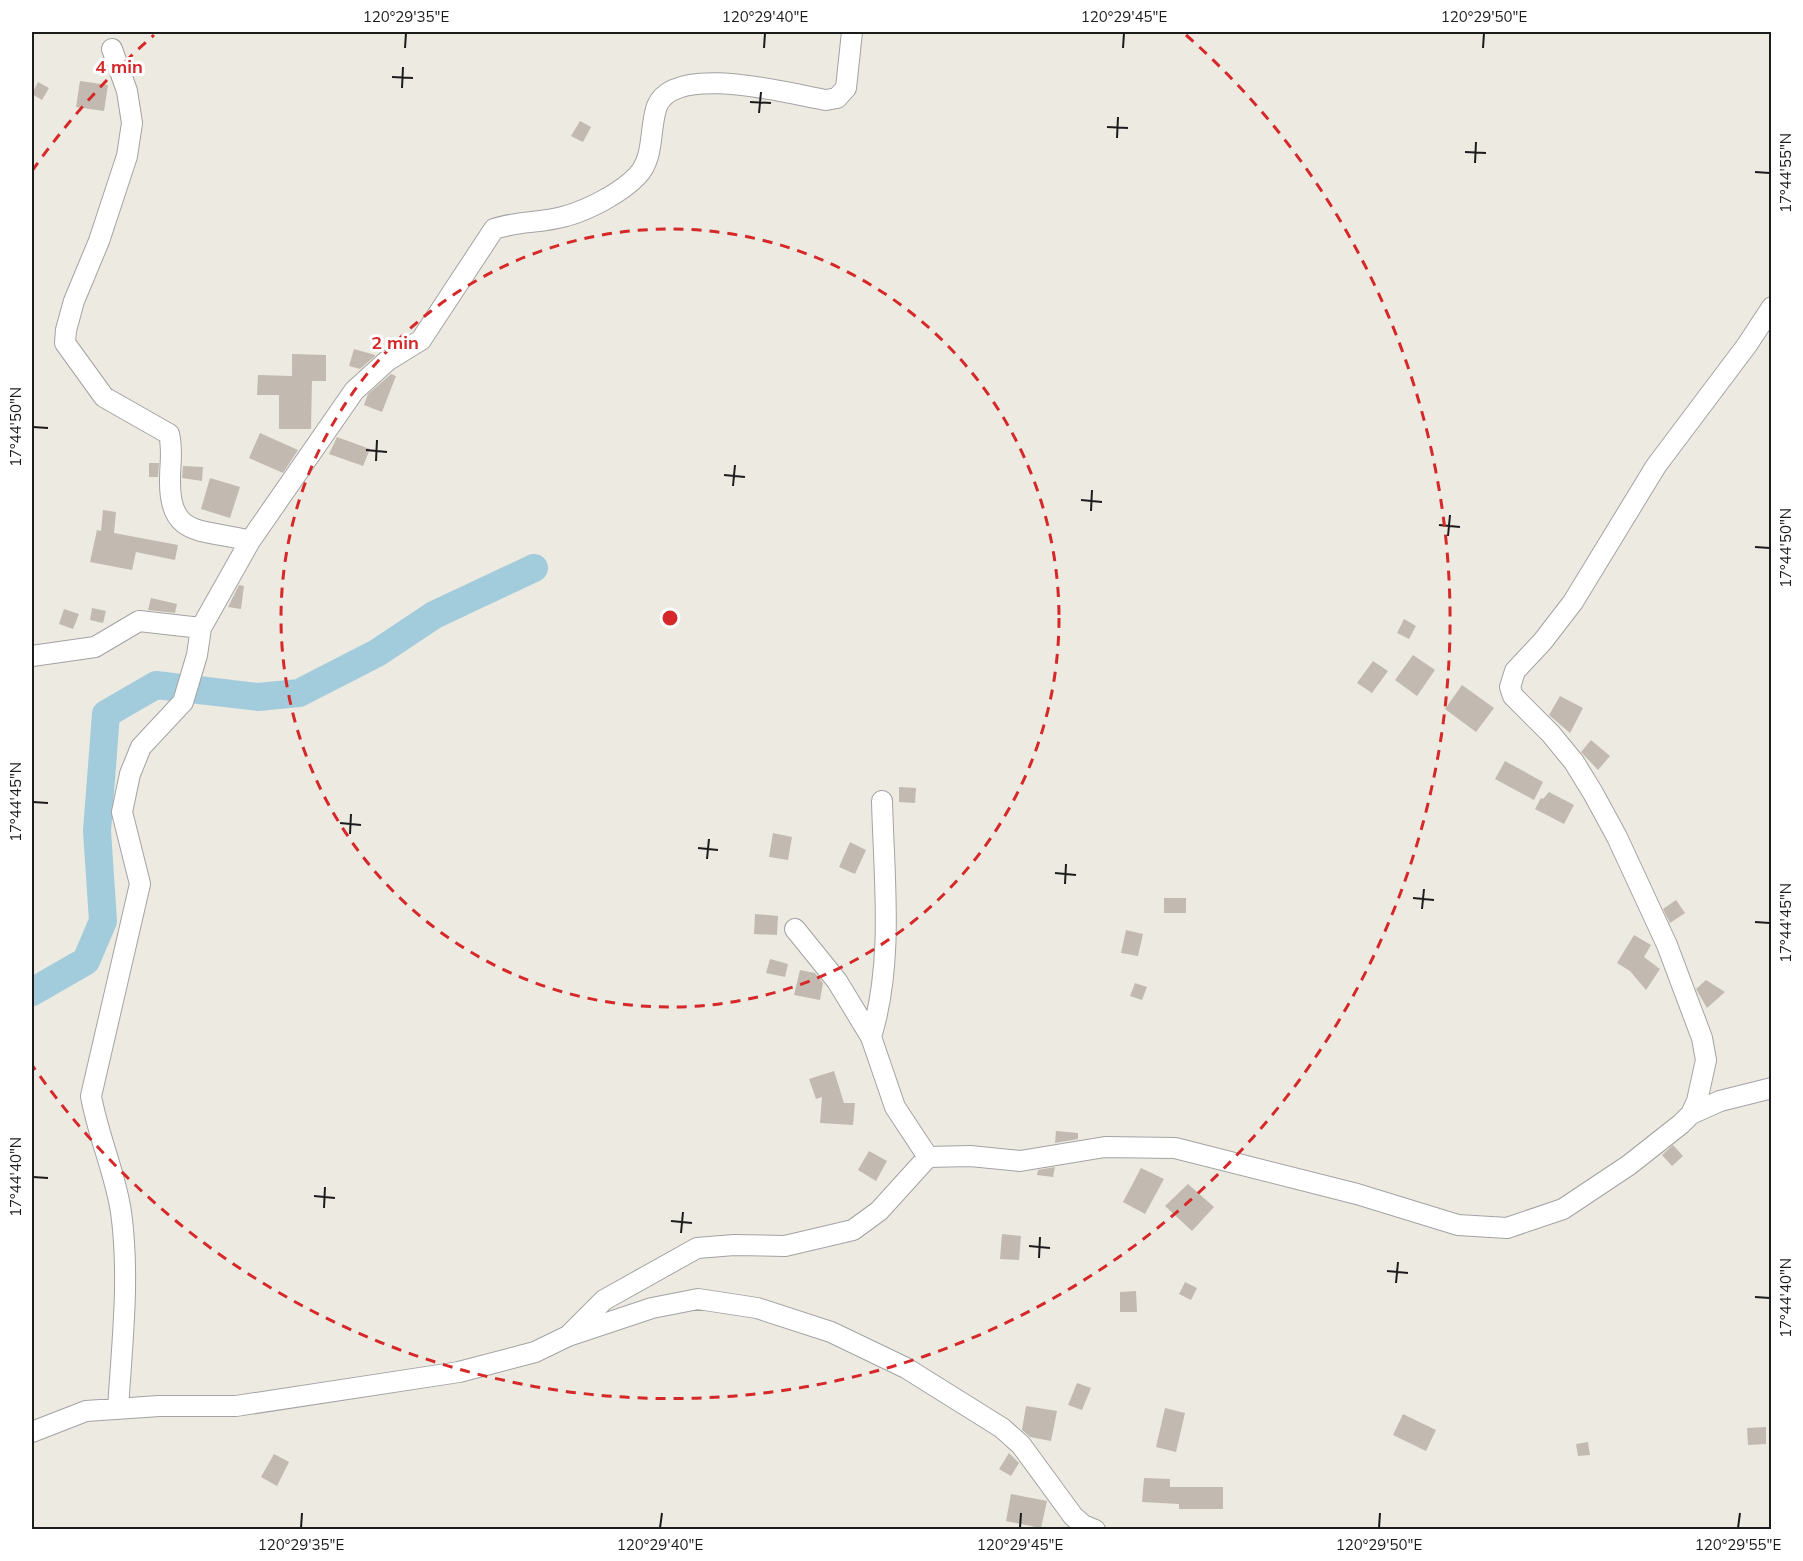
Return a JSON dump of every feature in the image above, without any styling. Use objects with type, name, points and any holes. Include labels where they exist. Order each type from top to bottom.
[{"type":"street","points":[[118,1409],[126,1306],[121,1211],[110,1163],[97,1131],[91,1096],[140,884],[122,812],[130,774],[141,747],[183,702],[197,655],[201,628],[250,541],[354,391],[387,361],[421,340],[494,229],[566,216],[616,191],[638,176],[648,153],[658,105],[666,95],[678,88],[696,82],[715,82],[826,100],[837,98],[846,88],[852,32]]},
{"type":"street","points":[[112,49],[128,91],[132,123],[127,156],[99,241],[74,301],[65,343],[104,397],[169,434],[173,451],[170,500],[172,511],[182,524],[250,541]]},
{"type":"street","points":[[1691,1114],[1697,1101],[1706,1060],[1704,1049],[1656,920],[1617,837],[1574,762],[1551,734],[1513,696],[1510,687],[1515,671],[1543,641],[1573,602],[1656,466],[1747,345],[1772,307]]},
{"type":"street","points":[[32,656],[95,647],[139,621],[201,628]]},
{"type":"street","points":[[871,1037],[880,1006],[885,942],[882,801]]},
{"type":"street","points":[[795,929],[837,981],[871,1037],[895,1107],[928,1157]]},
{"type":"street","points":[[568,1336],[604,1300],[697,1248],[734,1245],[785,1246],[852,1230],[879,1211],[928,1157],[970,1156],[1020,1161],[1105,1147],[1175,1148],[1358,1194],[1458,1225],[1507,1228],[1563,1209],[1629,1165],[1691,1114],[1720,1101],[1772,1088]]},
{"type":"street","points":[[32,1432],[86,1411],[159,1406],[236,1406],[335,1393],[459,1372],[535,1352],[568,1336],[652,1308],[698,1299],[757,1308],[831,1332],[906,1368],[1002,1428],[1021,1445],[1073,1516],[1083,1525],[1095,1530]]},
{"type":"building","points":[[80,81],[108,85],[104,111],[76,107]]},
{"type":"building","points":[[38,82],[49,88],[42,100],[32,94]]},
{"type":"building","points":[[580,121],[591,127],[583,142],[571,136]]},
{"type":"building","points":[[354,349],[375,356],[360,369],[349,366]]},
{"type":"building","points":[[292,354],[326,355],[326,381],[312,381],[311,429],[279,429],[279,395],[257,395],[258,375],[292,376]]},
{"type":"building","points":[[391,374],[396,376],[382,412],[364,405],[368,394]]},
{"type":"building","points":[[260,433],[298,450],[283,473],[249,458]]},
{"type":"building","points":[[337,437],[370,449],[363,466],[329,454]]},
{"type":"building","points":[[149,463],[159,463],[158,477],[149,477]]},
{"type":"building","points":[[183,466],[203,467],[202,481],[182,478]]},
{"type":"building","points":[[210,478],[240,487],[230,518],[201,509]]},
{"type":"building","points":[[103,510],[116,512],[114,533],[178,545],[175,560],[136,552],[132,570],[90,562],[97,530],[101,531]]},
{"type":"building","points":[[239,585],[244,586],[241,609],[228,607]]},
{"type":"building","points":[[151,598],[177,604],[175,613],[148,610]]},
{"type":"building","points":[[92,608],[106,611],[103,623],[90,620]]},
{"type":"building","points":[[64,609],[79,614],[73,629],[59,624]]},
{"type":"building","points":[[1404,619],[1416,626],[1409,639],[1397,633]]},
{"type":"building","points":[[1413,655],[1435,670],[1417,696],[1395,680]]},
{"type":"building","points":[[1373,661],[1388,671],[1372,693],[1357,683]]},
{"type":"building","points":[[1462,685],[1494,708],[1476,732],[1445,709]]},
{"type":"building","points":[[1560,696],[1583,708],[1570,733],[1549,715]]},
{"type":"building","points":[[1591,740],[1610,756],[1598,770],[1581,752]]},
{"type":"building","points":[[1505,761],[1543,782],[1534,800],[1495,779]]},
{"type":"building","points":[[899,787],[916,788],[915,803],[899,802]]},
{"type":"building","points":[[1549,792],[1574,805],[1564,824],[1535,809],[1541,798],[1543,799]]},
{"type":"building","points":[[773,833],[792,837],[788,860],[769,857]]},
{"type":"building","points":[[850,842],[866,850],[855,874],[839,867]]},
{"type":"building","points":[[1164,898],[1186,898],[1186,913],[1164,913]]},
{"type":"building","points":[[1676,900],[1685,913],[1670,923],[1663,909]]},
{"type":"building","points":[[755,914],[778,916],[777,935],[754,934]]},
{"type":"building","points":[[1126,930],[1143,934],[1138,956],[1121,953]]},
{"type":"building","points":[[1634,935],[1651,945],[1644,957],[1660,969],[1646,990],[1630,971],[1617,963]]},
{"type":"building","points":[[770,959],[788,964],[785,977],[766,973]]},
{"type":"building","points":[[800,970],[815,973],[823,983],[820,1000],[794,995]]},
{"type":"building","points":[[1706,980],[1725,992],[1707,1008],[1696,989]]},
{"type":"building","points":[[1135,983],[1147,987],[1142,1000],[1130,996]]},
{"type":"building","points":[[834,1071],[844,1103],[855,1103],[853,1125],[820,1123],[822,1097],[816,1099],[809,1079]]},
{"type":"building","points":[[1056,1131],[1078,1133],[1078,1139],[1055,1143]]},
{"type":"building","points":[[1673,1145],[1683,1156],[1672,1166],[1662,1155]]},
{"type":"building","points":[[869,1151],[887,1161],[876,1181],[858,1170]]},
{"type":"building","points":[[1055,1167],[1053,1177],[1037,1175],[1038,1170]]},
{"type":"building","points":[[1141,1168],[1164,1179],[1145,1214],[1123,1202]]},
{"type":"building","points":[[1188,1184],[1214,1207],[1192,1231],[1165,1206]]},
{"type":"building","points":[[1002,1234],[1021,1236],[1019,1260],[1000,1259]]},
{"type":"building","points":[[1185,1282],[1197,1288],[1191,1300],[1179,1294]]},
{"type":"building","points":[[1136,1291],[1137,1312],[1120,1312],[1120,1292]]},
{"type":"building","points":[[1077,1383],[1091,1388],[1082,1410],[1068,1405]]},
{"type":"building","points":[[1026,1406],[1057,1411],[1051,1441],[1030,1437],[1022,1430]]},
{"type":"building","points":[[1165,1408],[1185,1413],[1176,1452],[1156,1447]]},
{"type":"building","points":[[1403,1414],[1436,1430],[1426,1451],[1393,1435]]},
{"type":"building","points":[[1766,1427],[1766,1444],[1748,1445],[1747,1428]]},
{"type":"building","points":[[1588,1442],[1590,1455],[1578,1456],[1576,1444]]},
{"type":"building","points":[[1009,1453],[1019,1463],[1011,1476],[999,1469]]},
{"type":"building","points":[[274,1454],[289,1462],[277,1486],[261,1477]]},
{"type":"building","points":[[1144,1478],[1170,1479],[1170,1487],[1223,1487],[1223,1509],[1179,1509],[1179,1504],[1142,1502]]},
{"type":"building","points":[[1011,1494],[1047,1501],[1041,1528],[1006,1521]]},
{"type":"waterway","points":[[32,992],[86,961],[103,921],[97,831],[106,714],[156,685],[258,697],[299,693],[377,653],[434,615],[534,568]]}]
